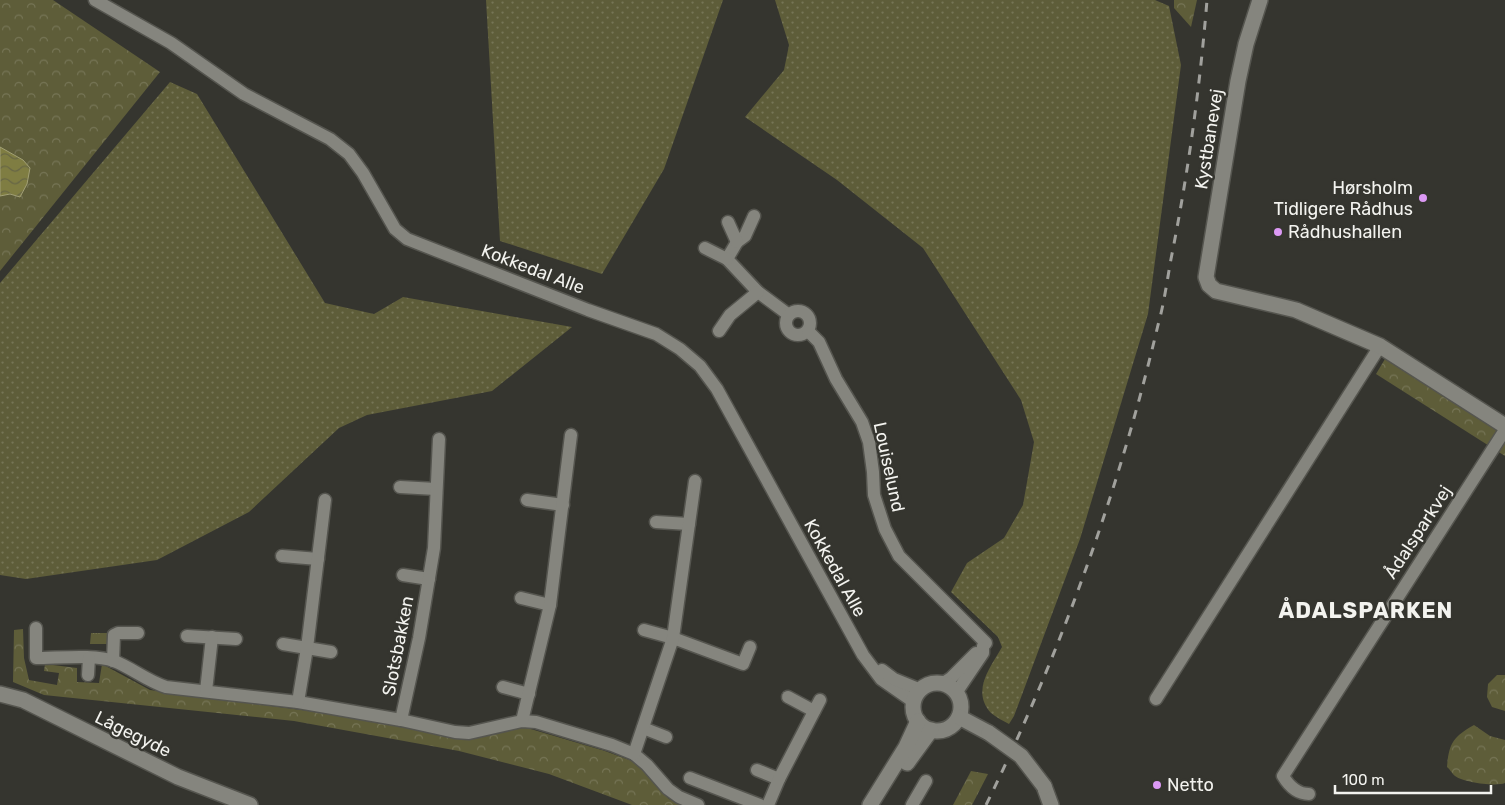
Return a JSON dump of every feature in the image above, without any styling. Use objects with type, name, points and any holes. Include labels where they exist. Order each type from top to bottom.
[{"type":"street","name":"Kokkedal Alle","points":[[95,0],[170,43],[244,94],[330,138],[349,154],[363,173],[395,229],[407,239],[588,310],[656,334],[680,349],[700,366],[717,388],[866,659],[917,696]]},
{"type":"street","name":"Kystbanevej","points":[[1260,0],[1246,44],[1238,81],[1206,277],[1209,285],[1216,291],[1296,310],[1380,346]]},
{"type":"street","points":[[727,259],[737,242],[745,236],[754,216]]},
{"type":"street","points":[[728,222],[737,242]]},
{"type":"street","points":[[705,248],[727,259],[758,292],[730,315],[719,331]]},
{"type":"street","name":"Louiselund","points":[[758,292],[790,315],[786,322],[786,327],[791,333],[798,336],[808,331],[819,342],[836,379],[862,422],[869,442],[874,472],[874,495],[885,529],[899,556],[986,643],[983,646]]},
{"type":"street","points":[[1156,699],[1380,346],[1505,426]]},
{"type":"street","name":"Ådalsparkvej","points":[[1309,794],[1302,794],[1288,785],[1283,776],[1505,430]]},
{"type":"street","points":[[522,720],[550,605],[564,505],[571,436]]},
{"type":"street","name":"Slotsbakken","points":[[401,720],[420,638],[434,548],[439,439]]},
{"type":"street","points":[[634,754],[673,638],[695,481]]},
{"type":"street","points":[[400,487],[436,489]]},
{"type":"street","points":[[298,702],[307,648],[325,500]]},
{"type":"street","points":[[527,500],[564,505]]},
{"type":"street","points":[[656,522],[689,524]]},
{"type":"street","points":[[282,556],[318,559]]},
{"type":"street","name":"Slotsbakken","points":[[403,575],[429,579]]},
{"type":"street","points":[[521,598],[550,605]]},
{"type":"street","name":"Slotsbakken","points":[[36,628],[36,658],[102,658],[113,661],[154,683],[166,686],[298,702],[401,720],[455,732],[469,733],[522,720],[536,722],[612,745],[634,754],[647,764],[668,789],[679,797],[698,805]]},
{"type":"street","points":[[644,630],[673,638],[744,664],[750,647]]},
{"type":"street","points":[[113,661],[114,635],[118,633],[138,633]]},
{"type":"street","points":[[187,636],[236,639]]},
{"type":"street","points":[[206,691],[212,637]]},
{"type":"street","points":[[283,644],[331,652]]},
{"type":"street","points":[[942,684],[951,678],[983,646]]},
{"type":"street","points":[[956,693],[983,653],[983,646]]},
{"type":"street","points":[[88,658],[88,675]]},
{"type":"street","points":[[931,684],[942,684],[956,693],[960,705],[958,717],[956,722],[947,729],[942,731],[931,730],[918,721],[914,711],[917,696],[931,684]]},
{"type":"street","points":[[503,687],[529,694]]},
{"type":"street","name":"Lågegyde","points":[[0,694],[23,700],[178,777],[250,805]]},
{"type":"street","points":[[788,697],[814,711]]},
{"type":"street","points":[[768,805],[779,779],[820,700]]},
{"type":"street","points":[[958,717],[989,733],[1021,756],[1044,786],[1051,805]]},
{"type":"street","points":[[870,805],[906,747],[918,721]]},
{"type":"street","points":[[643,728],[666,737]]},
{"type":"street","points":[[881,805],[905,766],[931,730]]},
{"type":"street","points":[[757,770],[779,779]]},
{"type":"street","points":[[690,778],[760,805]]},
{"type":"street","points":[[912,805],[926,781]]},
{"type":"green space","points":[[0,0],[53,0],[160,72],[0,271]]},
{"type":"green space","points":[[486,0],[723,0],[664,169],[602,274],[500,241]]},
{"type":"green space","points":[[775,0],[1155,0],[1169,6],[1181,65],[1148,314],[1080,539],[1014,716],[1009,724],[991,713],[985,705],[983,696],[984,680],[1002,647],[998,637],[951,592],[967,563],[1004,538],[1023,505],[1034,442],[1021,400],[923,248],[837,180],[745,117],[784,70],[789,45]]},
{"type":"green space","points":[[1174,0],[1197,0],[1191,27],[1174,8]]},
{"type":"green space","points":[[170,82],[197,94],[325,303],[374,314],[403,297],[572,327],[492,391],[367,415],[339,428],[249,512],[157,560],[26,579],[0,575],[0,283]]},
{"type":"green space","points":[[1385,359],[1505,435],[1505,456],[1376,374]]},
{"type":"green space","points":[[23,629],[24,658],[29,680],[57,685],[59,673],[44,671],[45,664],[77,668],[77,682],[99,683],[102,664],[150,690],[340,715],[468,739],[524,727],[635,762],[669,799],[683,805],[632,805],[549,774],[459,751],[294,721],[44,695],[13,682],[14,630]]},
{"type":"green space","points":[[91,633],[107,633],[107,644],[90,644]]},
{"type":"green space","points":[[1497,675],[1505,675],[1505,711],[1492,707],[1487,697],[1488,684]]},
{"type":"green space","points":[[1474,725],[1490,736],[1505,740],[1505,783],[1487,784],[1472,782],[1455,776],[1447,767],[1449,752],[1453,742],[1461,733]]},
{"type":"green space","points":[[971,771],[988,774],[972,805],[953,805]]},
{"type":"water","points":[[0,147],[23,160],[30,168],[27,184],[20,197],[10,194],[0,196]]},
{"type":"railway","points":[[986,805],[1039,689],[1063,630],[1086,570],[1125,449],[1162,309],[1183,195],[1197,98],[1207,0]]},
{"type":"place","name":"Hørsholm Tidligere Rådhus","points":[[1423,198]]},
{"type":"place","name":"Rådhushallen","points":[[1278,232]]},
{"type":"place","name":"Netto","points":[[1157,785]]},
{"type":"district","name":"ÅDALSPARKEN","points":[[1366,610]]}]
